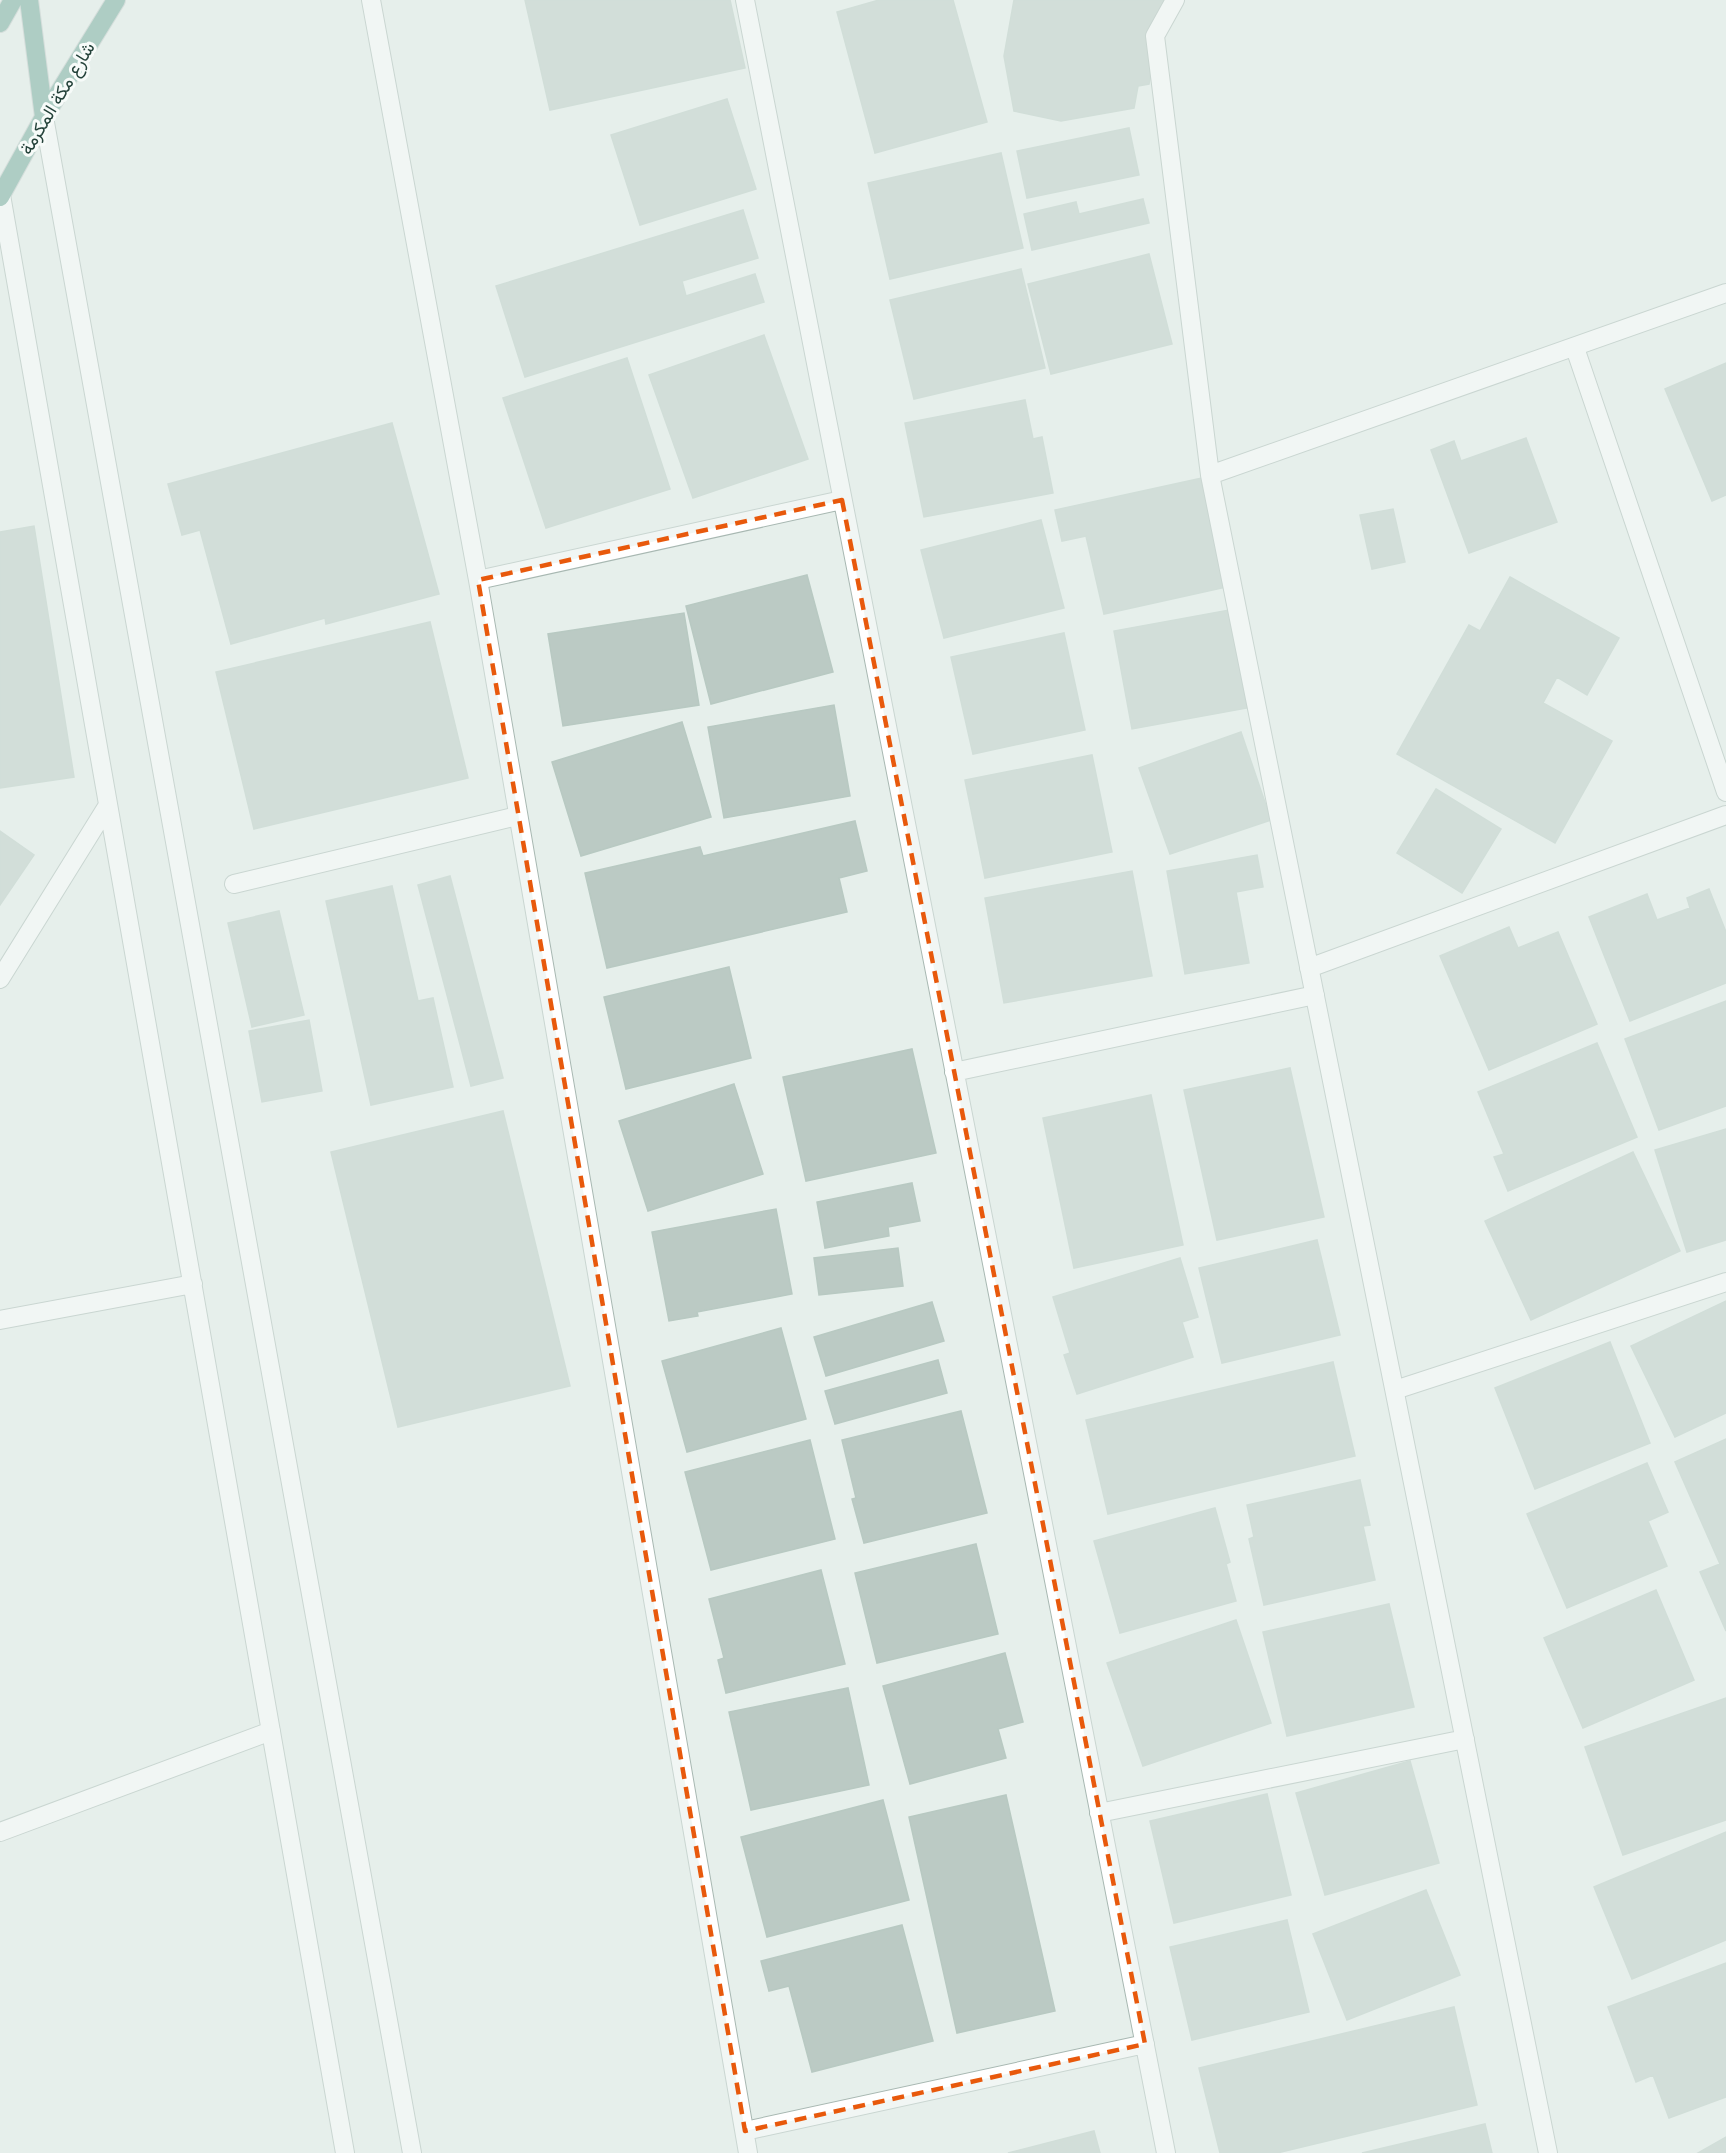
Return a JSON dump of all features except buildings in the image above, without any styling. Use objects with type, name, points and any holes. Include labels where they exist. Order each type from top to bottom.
[{"type":"main road","points":[[0,23],[13,0]]},
{"type":"main road","points":[[29,0],[44,117]]},
{"type":"main road","name":"شارع مكة المكرمة","points":[[0,193],[116,0]]},
{"type":"street","points":[[371,0],[478,580],[748,2153]]},
{"type":"street","points":[[745,0],[1166,2153]]},
{"type":"street","points":[[1175,0],[1155,36],[1210,475],[1548,2153]]},
{"type":"street","points":[[44,117],[411,2153]]},
{"type":"street","points":[[0,193],[345,2153]]},
{"type":"street","points":[[1210,475],[1726,293]]},
{"type":"street","points":[[1575,348],[1726,792]]},
{"type":"street","points":[[478,580],[842,500]]},
{"type":"street","points":[[0,979],[108,805]]},
{"type":"street","points":[[1309,968],[1726,815]]},
{"type":"street","points":[[234,884],[517,816]]},
{"type":"street","points":[[954,1072],[1315,995]]},
{"type":"street","points":[[1395,1390],[1726,1282]]},
{"type":"street","points":[[0,1320],[193,1284]]},
{"type":"street","points":[[0,1832],[271,1731]]},
{"type":"street","points":[[1100,1813],[1465,1738]]},
{"type":"street","points":[[745,2130],[1144,2044]]},
{"type":"highlighted area","points":[[842,500],[1145,2044],[745,2131],[478,580]]}]
